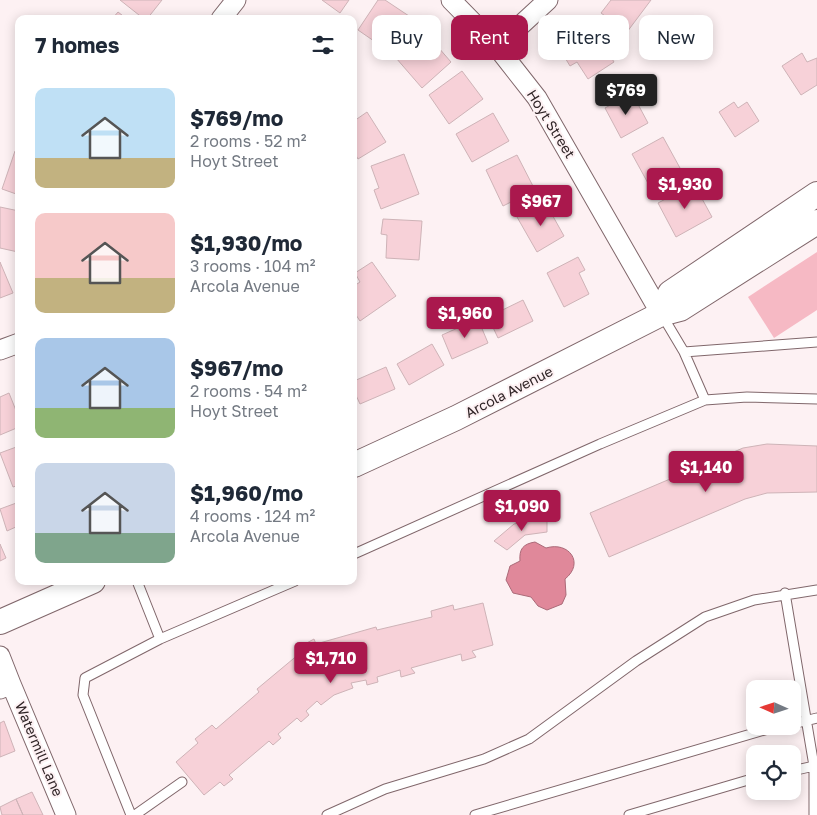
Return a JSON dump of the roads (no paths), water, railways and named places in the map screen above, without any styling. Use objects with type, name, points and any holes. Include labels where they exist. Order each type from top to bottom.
[{"type":"street","points":[[224,15],[236,0]]},
{"type":"street","name":"Hoyt Street","points":[[451,0],[466,15]]},
{"type":"street","points":[[528,18],[548,0]]},
{"type":"street","name":"Hoyt Street","points":[[507,60],[537,98],[661,314]]},
{"type":"street","points":[[661,314],[670,293],[817,194]]},
{"type":"street","name":"Arcola Avenue","points":[[357,463],[456,418],[661,314],[680,309],[817,222]]},
{"type":"street","points":[[0,350],[15,344]]},
{"type":"street","points":[[0,622],[84,585]]},
{"type":"street","name":"Watermill Lane","points":[[0,656],[5,686],[66,815]]},
{"type":"lane","points":[[661,314],[684,352],[705,400]]},
{"type":"lane","points":[[684,352],[817,342]]},
{"type":"lane","points":[[357,553],[600,444],[705,400],[747,397],[817,398]]},
{"type":"lane","points":[[139,585],[160,639]]},
{"type":"lane","points":[[182,782],[133,815],[83,695],[85,678],[160,639],[286,585]]},
{"type":"lane","points":[[327,815],[385,789],[510,750],[529,739],[636,661],[705,617],[754,600],[785,593],[817,590]]},
{"type":"lane","points":[[785,593],[814,766],[814,815]]},
{"type":"lane","points":[[801,722],[817,718]]},
{"type":"lane","points":[[807,721],[817,724]]},
{"type":"lane","points":[[475,815],[747,735]]},
{"type":"lane","points":[[801,768],[814,766]]},
{"type":"lane","points":[[629,815],[746,781]]}]
